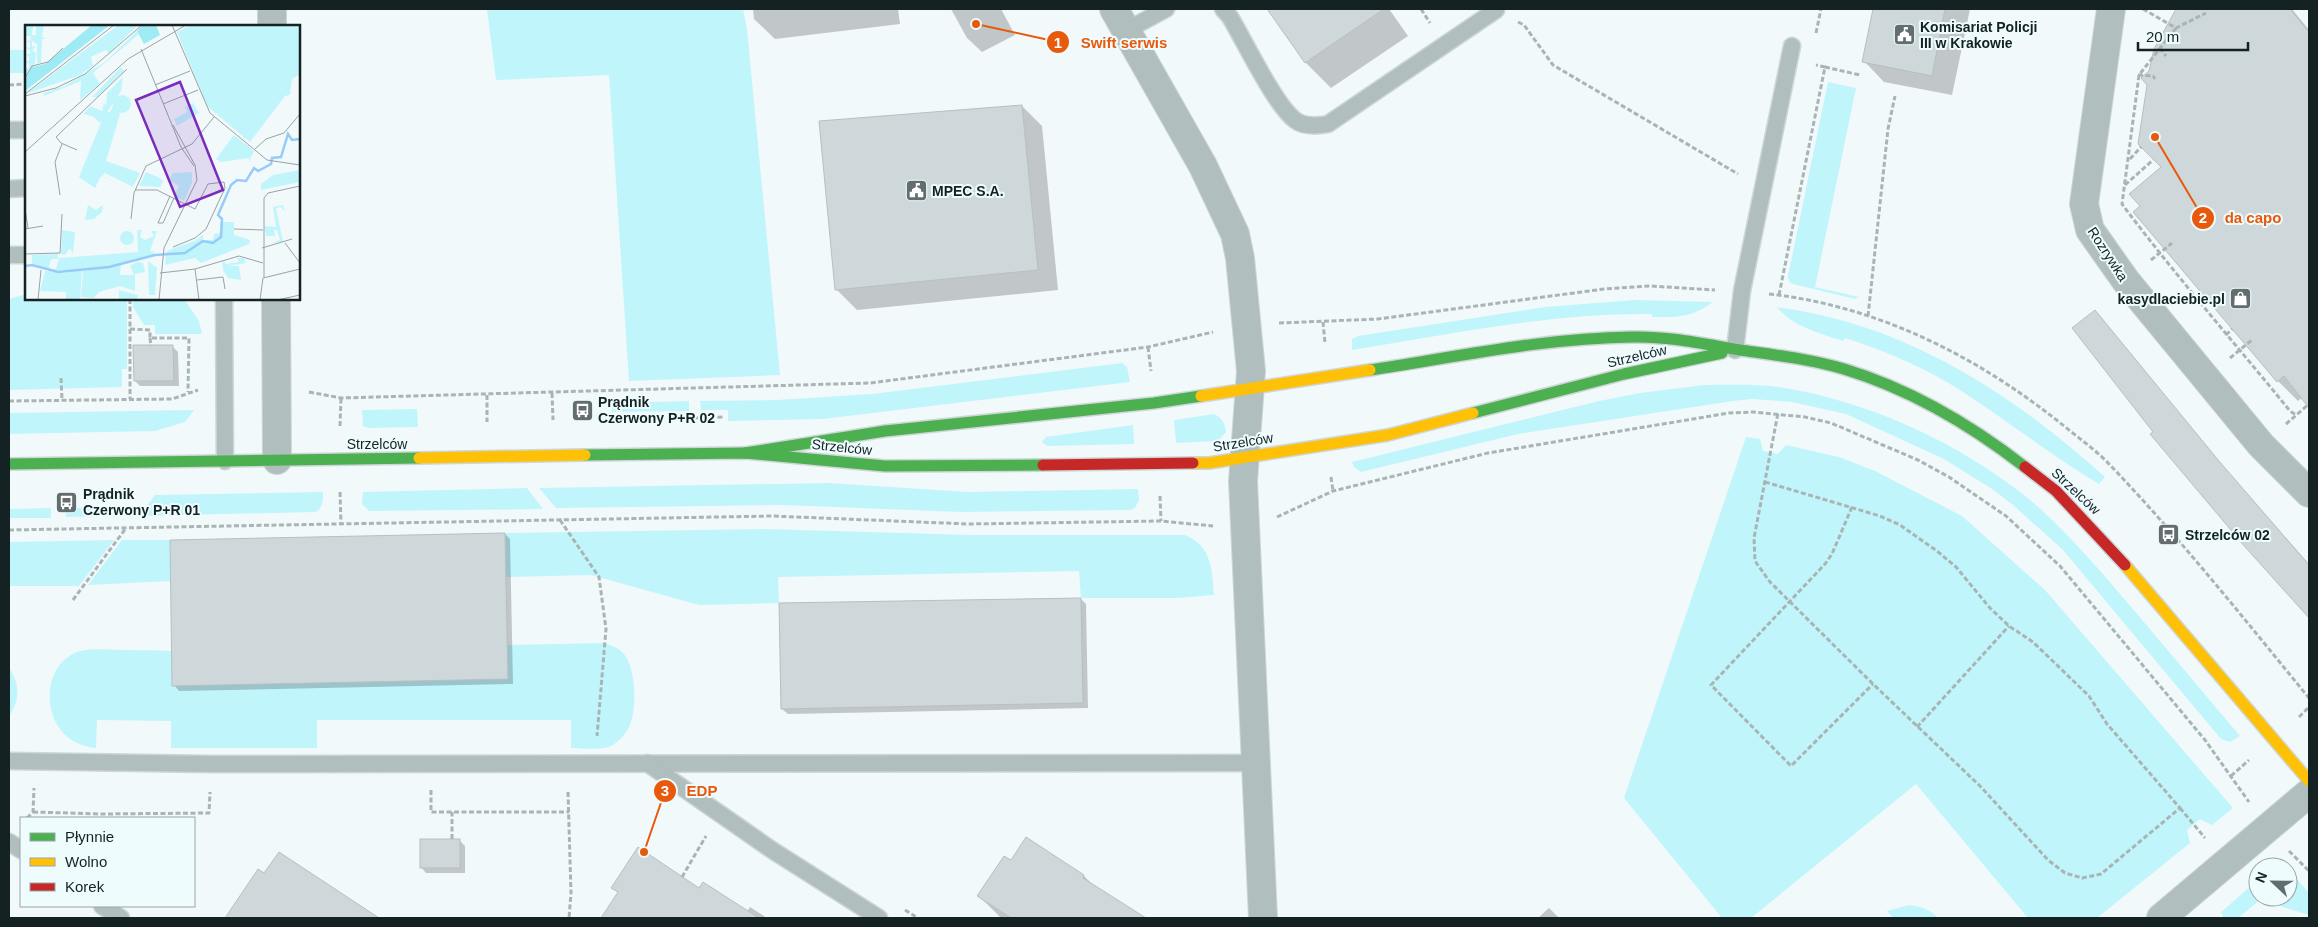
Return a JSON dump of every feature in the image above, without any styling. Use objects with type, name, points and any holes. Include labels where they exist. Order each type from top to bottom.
[{"type":"street","points":[[272,9],[272,25]]},
{"type":"street","name":"Rozrywka","points":[[2111,9],[2084,204],[2090,230],[2126,281],[2204,378],[2274,460],[2309,493]]},
{"type":"street","points":[[1120,20],[1203,166],[1235,234],[1240,258],[1251,371],[1243,481],[1263,918]]},
{"type":"street","points":[[276,300],[278,460]]},
{"type":"street","name":"Strzelców","points":[[745,453],[884,431],[1154,403],[1550,343],[1632,337],[1683,340],[1808,361],[1843,369],[1881,382],[1942,411],[2005,452],[2056,491],[2124,562],[2309,781]]},
{"type":"street","name":"Strzelców","points":[[9,464],[745,453],[885,466],[1209,463],[1388,435],[1624,374],[1735,350]]},
{"type":"street","points":[[2161,918],[2309,793]]},
{"type":"lane","points":[[1120,20],[1166,9]]},
{"type":"lane","points":[[1223,9],[1230,17],[1283,108],[1296,121],[1313,126],[1328,124],[1496,10]]},
{"type":"lane","points":[[1735,350],[1742,291],[1792,46]]},
{"type":"lane","points":[[9,130],[25,130]]},
{"type":"lane","points":[[9,188],[25,188]]},
{"type":"lane","points":[[9,255],[25,255]]},
{"type":"lane","points":[[224,306],[225,461]]},
{"type":"lane","points":[[9,761],[212,764],[1255,763]]},
{"type":"lane","points":[[648,763],[718,814],[879,918]]},
{"type":"lane","points":[[9,842],[20,849]]},
{"type":"lane","points":[[104,907],[121,918]]},
{"type":"path","points":[[1815,37],[1821,9]]},
{"type":"path","points":[[2143,9],[2176,28]]},
{"type":"path","points":[[1496,10],[1524,25],[1553,65],[1763,188]]},
{"type":"path","points":[[2206,13],[2176,28],[2139,75],[2122,204],[2226,335],[2290,411],[2296,415]]},
{"type":"path","points":[[2160,48],[2166,56]]},
{"type":"path","points":[[1810,64],[1860,75]]},
{"type":"path","points":[[1779,295],[1825,67]]},
{"type":"path","points":[[2139,75],[2153,76],[2155,79]]},
{"type":"path","points":[[9,85],[25,84]]},
{"type":"path","points":[[1868,316],[1888,129],[1895,96]]},
{"type":"path","points":[[2129,160],[2141,147]]},
{"type":"path","points":[[2125,185],[2153,160]]},
{"type":"path","points":[[2159,253],[2172,242]]},
{"type":"path","points":[[1271,324],[1378,319],[1604,288],[1650,286],[1721,290]]},
{"type":"path","points":[[130,300],[130,399]]},
{"type":"path","points":[[1323,322],[1326,349]]},
{"type":"path","points":[[2226,335],[2232,329]]},
{"type":"path","points":[[130,330],[150,330],[151,346]]},
{"type":"path","points":[[303,391],[340,398],[870,383],[1148,347],[1220,330]]},
{"type":"path","points":[[150,338],[188,338],[188,392]]},
{"type":"path","points":[[2239,350],[2253,339]]},
{"type":"path","points":[[1148,347],[1151,374]]},
{"type":"path","points":[[61,378],[62,400]]},
{"type":"path","points":[[9,401],[172,399],[188,392],[204,389]]},
{"type":"path","points":[[552,393],[553,420]]},
{"type":"path","points":[[487,395],[487,422]]},
{"type":"path","points":[[340,398],[340,432]]},
{"type":"path","points":[[1270,520],[1333,491],[1488,453],[1729,413],[1778,413],[1832,423],[1886,445],[1949,477],[2006,516],[2060,566],[2205,740],[2254,809]]},
{"type":"path","points":[[1778,413],[1754,538],[1756,561],[1770,582],[1917,727],[1980,786],[2048,860],[2064,874],[2082,878],[2101,874],[2180,808]]},
{"type":"path","points":[[695,418],[724,417]]},
{"type":"path","points":[[1765,482],[1880,516],[1918,536],[1956,567],[1990,608],[2009,626],[2033,642],[2090,696],[2107,724],[2206,839]]},
{"type":"path","points":[[340,488],[341,524]]},
{"type":"path","points":[[1160,492],[1161,521]]},
{"type":"path","points":[[1852,507],[1832,554],[1815,576],[1711,685],[1791,766],[1873,684]]},
{"type":"path","points":[[9,530],[772,516],[968,524],[1161,521],[1221,526]]},
{"type":"path","points":[[560,520],[599,577],[606,638],[595,763]]},
{"type":"path","points":[[73,600],[126,528]]},
{"type":"path","points":[[1917,727],[2009,626]]},
{"type":"path","points":[[2231,776],[2252,758]]},
{"type":"path","points":[[431,764],[431,812],[569,812]]},
{"type":"path","points":[[567,764],[571,893],[569,918]]},
{"type":"path","points":[[33,812],[102,816],[208,813]]},
{"type":"path","points":[[452,812],[452,839]]},
{"type":"path","points":[[682,877],[718,814]]},
{"type":"path","points":[[2285,846],[2309,870]]},
{"type":"shaded area","points":[[487,9],[743,9],[747,29],[780,375],[629,381],[609,75],[496,80]]},
{"type":"shaded area","points":[[9,50],[25,50],[25,73],[9,73]]},
{"type":"shaded area","points":[[1828,82],[1856,88],[1815,287],[1859,297],[1855,299],[1793,284],[1789,282],[1788,276]]},
{"type":"shaded area","points":[[25,294],[25,300],[127,300],[127,369],[122,369],[122,387],[9,390],[9,299]]},
{"type":"shaded area","points":[[133,300],[185,300],[199,321],[202,334],[155,334],[155,325],[144,325],[133,307]]},
{"type":"shaded area","points":[[1635,300],[1713,302],[1698,311],[1684,316],[1652,317],[1652,314],[1576,317],[1464,331],[1352,350],[1352,339],[1358,336],[1545,307]]},
{"type":"shaded area","points":[[1777,307],[1824,316],[1869,329],[1912,346],[1954,366],[2032,417],[2105,477],[2099,484],[1935,375],[1876,349],[1845,338],[1843,341],[1807,328],[1791,320]]},
{"type":"shaded area","points":[[1122,363],[1127,367],[1130,382],[823,419],[728,421],[728,410],[701,410],[700,401],[777,400],[872,394]]},
{"type":"shaded area","points":[[1704,385],[1779,387],[1813,393],[1846,402],[1911,427],[1973,459],[2029,499],[2072,540],[2240,736],[2230,742],[2221,739],[2063,550],[2013,505],[1992,489],[1944,459],[1846,414],[1792,402],[1752,399],[1518,434],[1361,472],[1354,467],[1352,462],[1599,401],[1640,393]]},
{"type":"shaded area","points":[[689,401],[689,411],[612,412],[612,403]]},
{"type":"shaded area","points":[[417,409],[418,427],[368,428],[363,426],[362,410]]},
{"type":"shaded area","points":[[194,410],[185,422],[155,431],[9,434],[9,413]]},
{"type":"shaded area","points":[[1214,414],[1223,421],[1226,432],[1218,441],[1176,443],[1174,420]]},
{"type":"shaded area","points":[[1133,425],[1134,444],[1047,446],[1042,442],[1046,437]]},
{"type":"shaded area","points":[[1746,437],[1760,439],[1763,451],[1778,454],[1786,445],[1839,457],[1875,471],[1962,516],[2045,590],[2233,808],[2212,825],[2200,819],[2187,830],[2190,843],[2097,918],[2028,918],[1916,784],[1751,918],[1722,918],[1624,798]]},
{"type":"shaded area","points":[[829,483],[968,492],[1138,489],[1139,500],[1135,508],[1130,510],[961,512],[783,505],[556,508],[539,488]]},
{"type":"shaded area","points":[[527,488],[543,509],[369,511],[362,504],[363,492]]},
{"type":"shaded area","points":[[323,492],[321,506],[315,512],[139,516],[155,495]]},
{"type":"shaded area","points":[[132,507],[125,516],[66,517],[65,508]]},
{"type":"shaded area","points":[[51,508],[51,518],[9,518],[9,509]]},
{"type":"shaded area","points":[[764,529],[971,535],[1185,535],[1194,540],[1206,552],[1211,568],[1214,595],[1177,598],[1081,598],[1079,571],[778,577],[779,603],[699,605],[591,575],[506,577],[505,533]]},
{"type":"shaded area","points":[[114,540],[79,586],[9,586],[9,542]]},
{"type":"shaded area","points":[[122,540],[170,540],[171,581],[88,585]]},
{"type":"shaded area","points":[[604,643],[620,650],[628,661],[633,679],[634,709],[629,728],[621,739],[609,747],[598,749],[571,748],[571,720],[317,720],[317,748],[171,748],[171,721],[97,720],[96,748],[77,743],[63,732],[54,718],[50,701],[51,685],[56,670],[67,658],[86,650],[181,651],[508,679],[507,645]]},
{"type":"shaded area","points":[[9,668],[17,686],[17,698],[9,716]]},
{"type":"shaded area","points":[[2298,880],[2309,893],[2309,915],[2283,907],[2298,907]]},
{"type":"shaded area","points":[[2248,889],[2248,907],[2251,907],[2238,918],[2223,917],[2221,912]]},
{"type":"shaded area","points":[[1909,905],[1932,912],[1938,918],[1893,918],[1887,911]]},
{"type":"building","points":[[1267,9],[1384,9],[1305,63]]},
{"type":"building","name":"Komisariat Policji III w Krakowie","points":[[1873,9],[1945,9],[1932,76],[1862,62]]},
{"type":"building","points":[[2176,9],[2290,9],[2309,32],[2309,408],[2284,376],[2277,382],[2133,212],[2140,206],[2129,194],[2161,167],[2138,144],[2147,85],[2141,78],[2149,71],[2154,49]]},
{"type":"building","points":[[1022,105],[1038,270],[835,290],[819,121]]},
{"type":"building","points":[[2095,310],[2219,461],[2309,565],[2309,618],[2246,548],[2150,434],[2153,432],[2072,328]]},
{"type":"building","points":[[133,345],[173,345],[174,381],[134,381]]},
{"type":"building","points":[[505,533],[508,679],[172,686],[170,540]]},
{"type":"building","points":[[1081,598],[1083,703],[781,709],[779,603]]},
{"type":"building","points":[[1026,837],[1084,875],[1083,878],[1146,918],[1011,918],[977,896],[1004,856],[1011,860]]},
{"type":"building","points":[[420,839],[460,839],[460,868],[420,868]]},
{"type":"building","points":[[638,847],[699,888],[703,882],[759,918],[601,918],[618,892],[611,888]]},
{"type":"building","points":[[279,852],[379,918],[225,918],[258,869],[264,873]]},
{"type":"traffic: fast","points":[[1370,370],[1533,344],[1632,337],[1686,341],[1805,360],[1869,377],[1939,410],[1983,437],[2025,467]]},
{"type":"traffic: fast","points":[[1473,413],[1624,374],[1722,353]]},
{"type":"traffic: fast","points":[[745,453],[885,431],[1154,403],[1201,396]]},
{"type":"traffic: fast","points":[[585,455],[745,453],[885,466],[1043,465]]},
{"type":"traffic: fast","points":[[9,464],[419,458]]},
{"type":"traffic: slow","points":[[1201,396],[1370,370]]},
{"type":"traffic: slow","points":[[1193,463],[1209,463],[1388,435],[1473,413]]},
{"type":"traffic: slow","points":[[419,458],[585,455]]},
{"type":"traffic: slow","points":[[2125,565],[2309,781]]},
{"type":"traffic: jam","points":[[1043,465],[1193,463]]},
{"type":"traffic: jam","points":[[2025,467],[2056,491],[2125,565]]},
{"type":"place","name":"Swift serwis","points":[[976,24]]},
{"type":"place","name":"Komisariat Policji III w Krakowie","points":[[1904,35]]},
{"type":"place","name":"da capo","points":[[2155,137]]},
{"type":"place","name":"MPEC S.A.","points":[[916,191]]},
{"type":"place","name":"kasydlaciebie.pl","points":[[2241,299]]},
{"type":"place","name":"Prądnik Czerwony P+R 02","points":[[582,410]]},
{"type":"place","name":"Prądnik Czerwony P+R 01","points":[[67,502]]},
{"type":"place","name":"Strzelców 02","points":[[2169,535]]},
{"type":"place","name":"EDP","points":[[644,852]]}]
